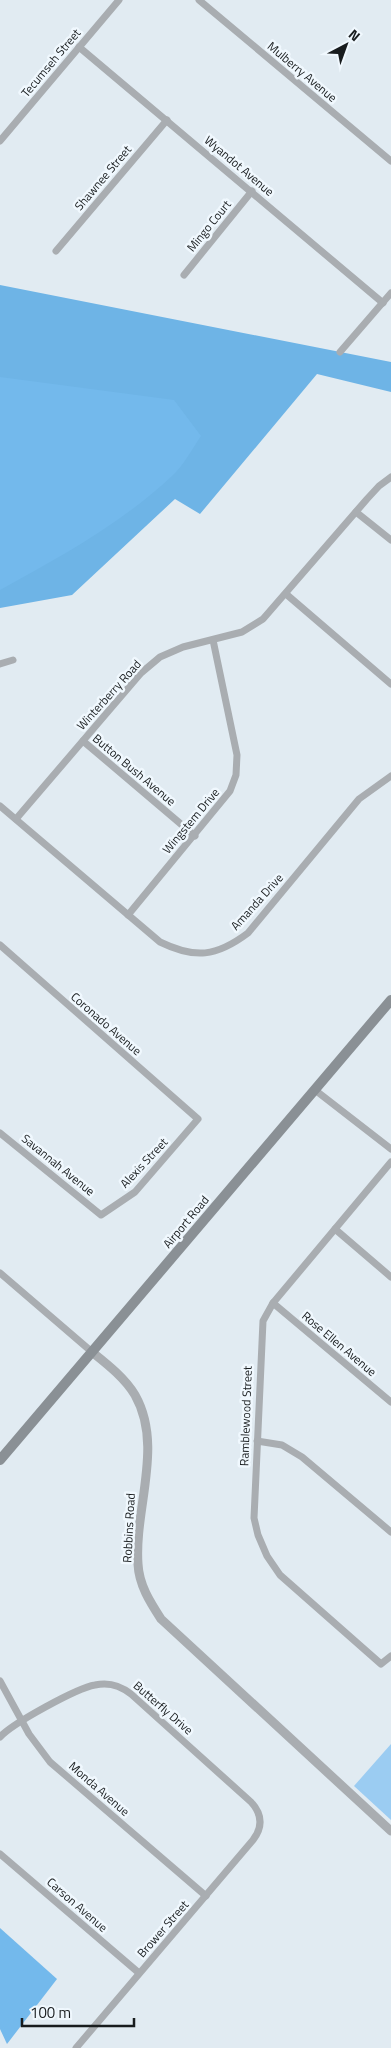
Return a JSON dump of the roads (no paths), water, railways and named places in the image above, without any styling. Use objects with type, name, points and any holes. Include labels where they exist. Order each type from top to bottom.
[{"type":"main road","name":"Airport Road","points":[[0,1460],[391,1000]]},
{"type":"street","name":"Tecumseh Street","points":[[0,141],[119,0]]},
{"type":"street","name":"Mulberry Avenue","points":[[199,0],[391,161]]},
{"type":"street","name":"Wyandot Avenue","points":[[79,47],[383,303]]},
{"type":"street","name":"Shawnee Street","points":[[56,251],[167,120]]},
{"type":"street","name":"Mingo Court","points":[[184,275],[252,191]]},
{"type":"street","points":[[340,352],[391,293]]},
{"type":"street","name":"Winterberry Road","points":[[16,819],[141,673],[160,657],[183,647],[242,632],[263,619],[379,486],[391,477]]},
{"type":"street","points":[[356,512],[391,540]]},
{"type":"street","points":[[286,594],[391,684]]},
{"type":"street","name":"Wingstem Drive","points":[[128,914],[230,791],[236,775],[237,755],[213,640]]},
{"type":"street","points":[[0,664],[14,660]]},
{"type":"street","name":"Button Bush Avenue","points":[[83,741],[194,836]]},
{"type":"street","name":"Amanda Drive","points":[[0,806],[160,942],[178,951],[196,954],[213,952],[231,946],[248,933],[359,799],[391,776]]},
{"type":"street","name":"Coronado Avenue","points":[[0,945],[198,1119]]},
{"type":"street","points":[[315,1090],[391,1149]]},
{"type":"street","name":"Alexis Street","points":[[101,1216],[136,1192],[198,1119]]},
{"type":"street","name":"Savannah Avenue","points":[[0,1132],[101,1216]]},
{"type":"street","name":"Ramblewood Street","points":[[391,1162],[273,1303],[263,1321],[254,1518],[267,1556],[280,1575],[381,1664],[391,1656]]},
{"type":"street","points":[[335,1230],[391,1277]]},
{"type":"street","name":"Robbins Road","points":[[0,1273],[112,1368],[134,1394],[144,1415],[148,1438],[138,1564],[145,1593],[161,1620],[391,1831]]},
{"type":"street","name":"Rose Ellen Avenue","points":[[273,1303],[391,1402]]},
{"type":"street","points":[[257,1441],[282,1445],[302,1457],[391,1532]]},
{"type":"street","name":"Monda Avenue","points":[[0,1681],[36,1745],[54,1766],[206,1896]]},
{"type":"street","name":"Butterfly Drive","points":[[0,1737],[22,1721],[90,1686],[104,1684],[120,1687],[132,1694],[251,1802],[258,1811],[261,1821]]},
{"type":"street","name":"Brower Street","points":[[76,2048],[255,1838],[261,1821]]},
{"type":"street","name":"Carson Avenue","points":[[0,1854],[139,1974]]}]
